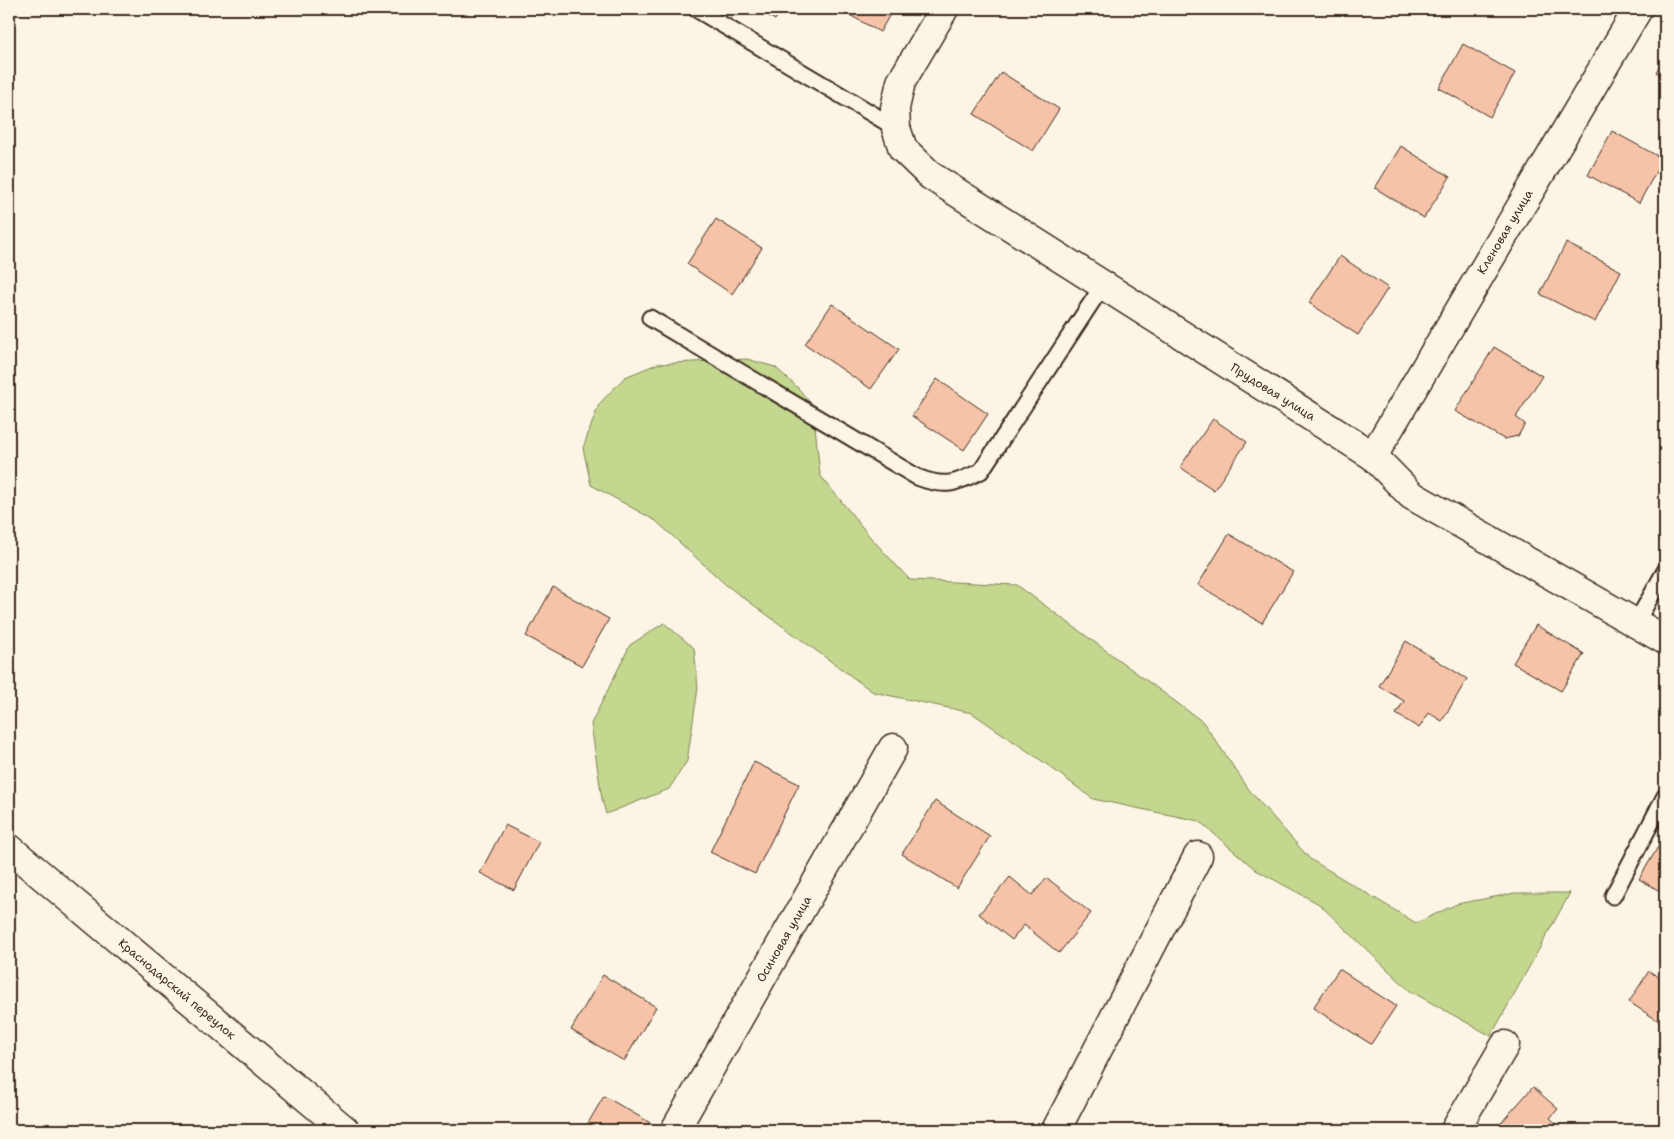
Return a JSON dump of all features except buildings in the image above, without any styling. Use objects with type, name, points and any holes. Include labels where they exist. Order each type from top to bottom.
[{"type":"street","points":[[896,128],[895,108],[901,82],[944,9]]},
{"type":"street","name":"Кленовая улица","points":[[1373,456],[1638,9]]},
{"type":"street","name":"Прудовая улица","points":[[896,128],[903,149],[931,176],[1373,456],[1411,494],[1665,640]]},
{"type":"street","name":"Осиновая улица","points":[[675,1130],[893,748]]},
{"type":"street","name":"Краснодарский переулок","points":[[9,848],[345,1130]]},
{"type":"street","points":[[1056,1130],[1198,856]]},
{"type":"street","points":[[1455,1130],[1505,1046]]},
{"type":"lane","points":[[696,9],[896,128]]},
{"type":"lane","points":[[650,318],[917,477],[934,484],[958,483],[980,471],[1103,285]]},
{"type":"lane","points":[[1636,623],[1665,571]]},
{"type":"lane","points":[[1613,896],[1665,796]]},
{"type":"green space","points":[[747,359],[775,367],[798,388],[813,406],[820,475],[871,538],[910,580],[1017,585],[1203,722],[1250,791],[1310,859],[1416,923],[1457,904],[1515,893],[1570,893],[1491,1036],[1410,991],[1319,904],[1256,870],[1199,821],[1093,799],[972,713],[873,692],[726,585],[656,521],[591,485],[583,448],[599,404],[625,377],[657,364]]},
{"type":"green space","points":[[664,623],[694,648],[698,688],[687,761],[669,789],[606,814],[591,724],[630,645]]}]
